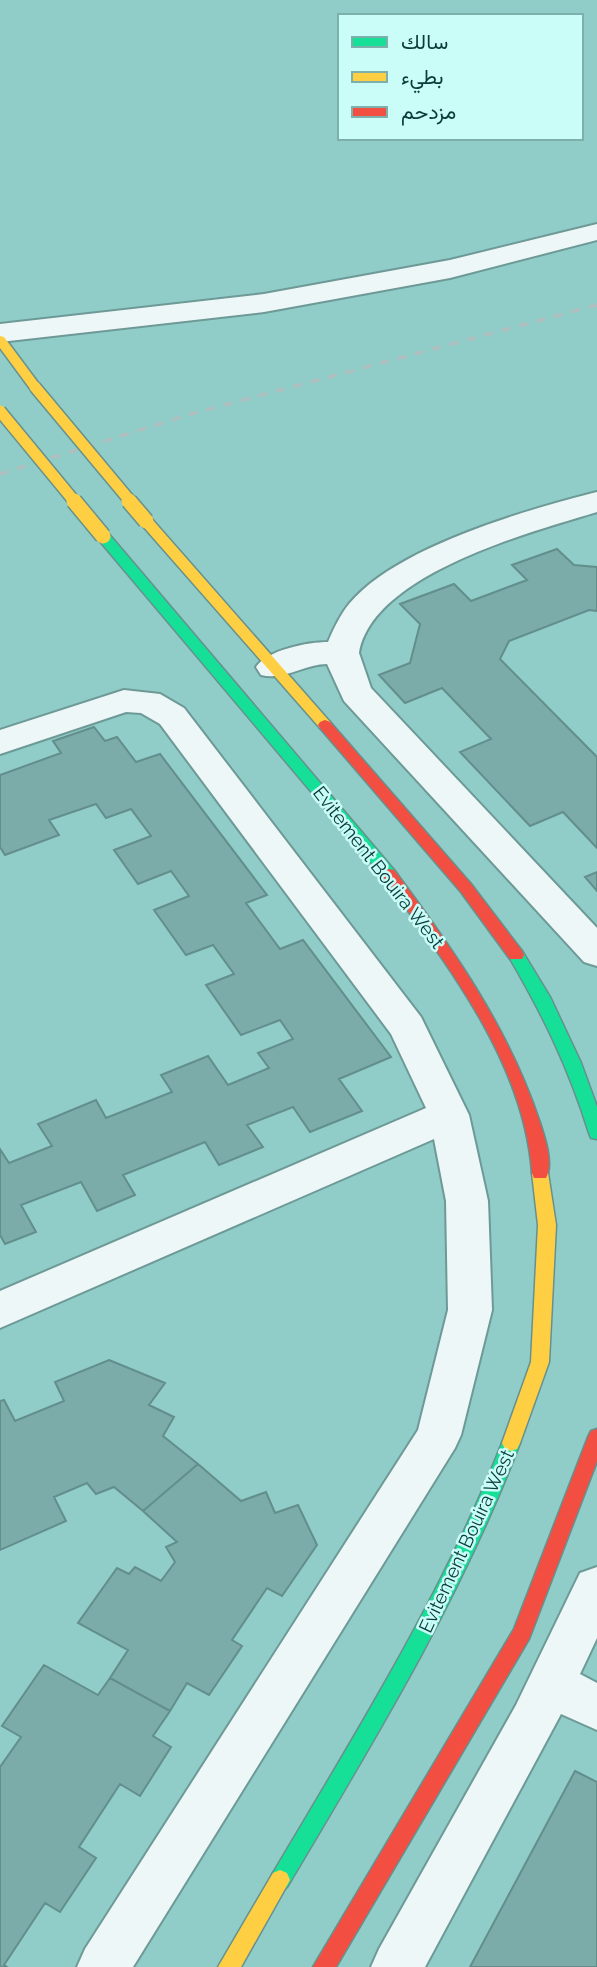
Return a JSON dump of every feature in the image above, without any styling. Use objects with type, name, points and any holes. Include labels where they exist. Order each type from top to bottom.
[{"type":"highway","points":[[0,340],[35,387],[146,521],[470,891],[526,965],[558,1023],[591,1109],[597,1133]]},
{"type":"highway","name":"Evitement Bouira West","points":[[0,411],[386,869],[449,954],[501,1044],[535,1132],[547,1225],[540,1362],[499,1478],[436,1614],[229,1967]]},
{"type":"highway","points":[[324,1967],[522,1633],[597,1437]]},
{"type":"street","points":[[0,333],[264,303],[450,269],[597,232]]},
{"type":"street","points":[[597,502],[520,526],[432,560],[385,587],[351,622],[342,653],[356,693],[597,952]]},
{"type":"street","points":[[273,667],[311,653],[342,653]]},
{"type":"street","points":[[0,742],[124,701],[148,702],[172,716],[407,1027],[449,1115],[467,1201],[470,1310],[439,1435],[103,1967]]},
{"type":"street","points":[[0,1310],[449,1115]]},
{"type":"street","points":[[397,1967],[551,1684],[597,1588]]},
{"type":"street","points":[[551,1684],[597,1708]]},
{"type":"building","points":[[557,549],[574,565],[597,567],[597,611],[589,610],[509,641],[500,659],[597,757],[597,848],[563,812],[530,826],[460,752],[491,739],[442,688],[405,703],[379,675],[410,663],[420,624],[400,604],[454,584],[471,601],[527,580],[512,565]]},
{"type":"building","points":[[94,727],[105,741],[117,737],[136,762],[160,754],[267,895],[246,903],[280,949],[303,940],[391,1057],[339,1079],[362,1111],[310,1132],[293,1107],[247,1125],[263,1147],[219,1165],[205,1142],[123,1175],[135,1195],[97,1211],[81,1182],[21,1205],[36,1232],[5,1244],[0,1235],[0,1149],[9,1163],[52,1146],[38,1124],[96,1100],[106,1118],[172,1092],[161,1075],[208,1056],[228,1085],[269,1068],[258,1053],[293,1039],[280,1020],[241,1035],[206,985],[234,974],[213,945],[186,955],[154,910],[189,896],[171,871],[138,884],[114,850],[151,836],[131,809],[106,818],[96,804],[49,820],[59,835],[5,855],[0,847],[0,775],[61,753],[53,741]]},
{"type":"building","points":[[597,872],[597,891],[585,877]]},
{"type":"building","points":[[109,1360],[165,1383],[149,1405],[174,1417],[163,1436],[198,1464],[143,1511],[114,1487],[96,1494],[87,1483],[54,1497],[66,1521],[0,1550],[0,1401],[4,1400],[15,1421],[64,1401],[55,1382]]},
{"type":"building","points":[[198,1464],[241,1501],[266,1492],[275,1513],[298,1505],[317,1545],[282,1596],[267,1588],[232,1640],[242,1646],[209,1695],[187,1683],[170,1711],[110,1678],[128,1650],[78,1623],[117,1568],[129,1574],[135,1567],[161,1581],[175,1562],[166,1547],[177,1542],[143,1511]]},
{"type":"building","points":[[44,1665],[98,1695],[110,1678],[170,1711],[153,1736],[171,1747],[140,1796],[120,1784],[79,1847],[96,1858],[60,1912],[45,1903],[4,1965],[7,1967],[0,1967],[0,1767],[21,1737],[2,1726]]},
{"type":"building","points":[[575,1771],[597,1782],[597,1967],[470,1967]]},
{"type":"railway","points":[[0,474],[191,414],[597,305]]},
{"type":"traffic: fast","points":[[103,536],[389,874]]},
{"type":"traffic: fast","points":[[516,955],[542,997],[564,1041],[597,1133]]},
{"type":"traffic: fast","points":[[280,1880],[436,1612],[489,1501],[511,1443]]},
{"type":"traffic: slow","points":[[0,340],[35,387]]},
{"type":"traffic: slow","points":[[35,387],[146,521]]},
{"type":"traffic: slow","points":[[0,411],[103,536]]},
{"type":"traffic: slow","points":[[146,521],[325,725]]},
{"type":"traffic: slow","points":[[511,1443],[540,1362],[547,1225],[540,1173]]},
{"type":"traffic: slow","points":[[229,1967],[280,1880]]},
{"type":"traffic: jam","points":[[325,725],[466,888],[516,955]]},
{"type":"traffic: jam","points":[[389,874],[453,964],[508,1061],[534,1130],[540,1173]]},
{"type":"traffic: jam","points":[[324,1967],[522,1633],[597,1437]]}]
